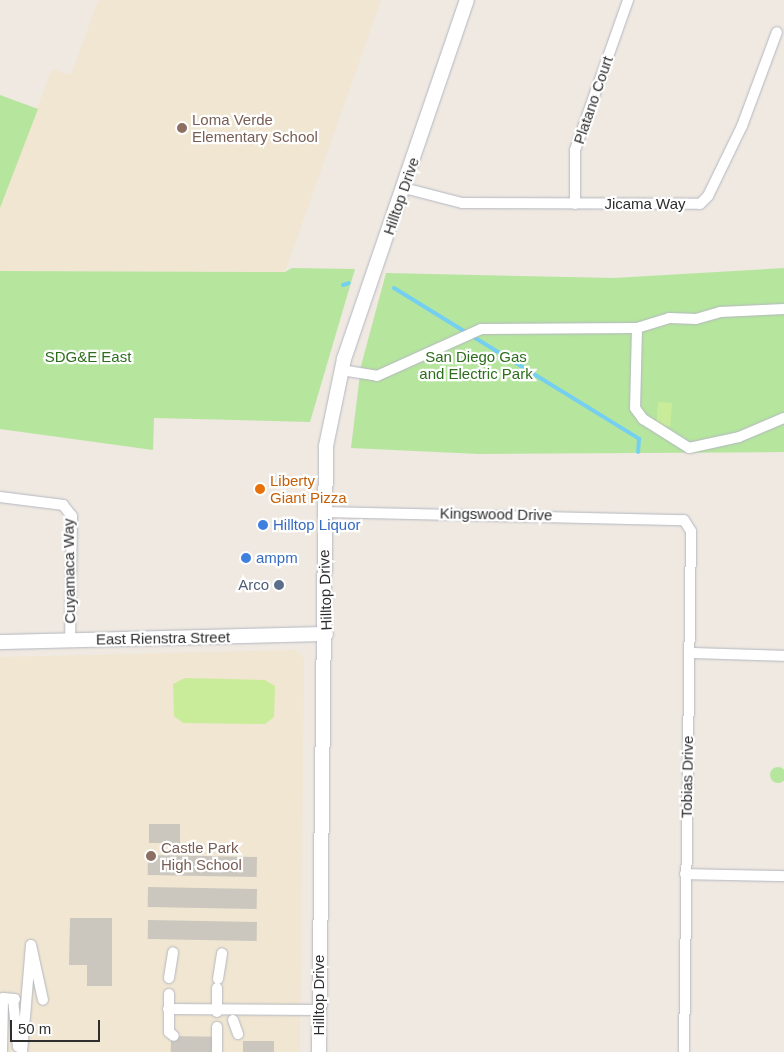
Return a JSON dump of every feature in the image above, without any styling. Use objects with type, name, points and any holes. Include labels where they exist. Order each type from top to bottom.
[{"type":"main road","name":"Hilltop Drive","points":[[319,1052],[318,1010],[326,634],[324,512],[326,446],[341,370],[467,0]]},
{"type":"main road","name":"East Rienstra Street","points":[[0,642],[326,634]]},
{"type":"street","name":"Platano Court","points":[[575,204],[575,150],[628,0]]},
{"type":"street","name":"Jicama Way","points":[[404,188],[462,203],[700,204],[742,126],[777,32]]},
{"type":"street","points":[[341,370],[378,376],[481,329],[637,328],[668,318],[696,319],[720,312],[784,309]]},
{"type":"street","points":[[637,328],[635,408],[643,419],[689,448],[739,437],[784,418]]},
{"type":"street","name":"Cuyamaca Way","points":[[0,497],[63,505],[72,516],[70,640]]},
{"type":"street","name":"Kingswood Drive","points":[[324,512],[669,517]]},
{"type":"street","name":"Tobias Drive","points":[[669,517],[684,520],[692,531],[685,874],[684,1052]]},
{"type":"street","points":[[690,653],[784,656]]},
{"type":"street","points":[[685,874],[784,876]]},
{"type":"street","points":[[20,1052],[21,999],[31,945],[43,1000]]},
{"type":"street","points":[[169,978],[173,952]]},
{"type":"street","points":[[217,1011],[222,952]]},
{"type":"street","points":[[169,994],[168,1032],[174,1036]]},
{"type":"street","points":[[2,1052],[4,998],[21,999]]},
{"type":"street","points":[[168,1009],[217,1011],[318,1010]]},
{"type":"street","points":[[233,1020],[238,1034]]},
{"type":"street","points":[[215,1032],[217,1052]]},
{"type":"shaded area","name":"Loma Verde Elementary School","points":[[98,0],[381,0],[285,272],[0,271],[0,208],[52,69],[71,75]]},
{"type":"shaded area","name":"Castle Park High School","points":[[296,650],[304,659],[300,1052],[0,1052],[0,657]]},
{"type":"green space","points":[[0,95],[38,109],[0,208]]},
{"type":"green space","name":"SDG&E East","points":[[292,268],[355,269],[310,422],[154,418],[153,450],[0,429],[0,271],[285,272]]},
{"type":"green space","name":"San Diego Gas and Electric Park","points":[[784,268],[784,452],[479,454],[351,448],[361,366],[386,273],[614,278]]},
{"type":"green space","points":[[658,402],[672,403],[670,426],[656,425]]},
{"type":"green space","points":[[185,678],[265,680],[275,686],[274,717],[265,724],[183,723],[174,716],[173,684]]},
{"type":"green space","points":[[778,767],[786,775],[778,783],[770,775]]},
{"type":"building","points":[[149,824],[180,824],[180,843],[149,843]]},
{"type":"building","points":[[148,855],[257,857],[257,877],[148,875]]},
{"type":"building","points":[[148,887],[257,889],[257,909],[148,907]]},
{"type":"building","points":[[70,918],[112,918],[112,986],[87,986],[87,965],[69,965]]},
{"type":"building","points":[[148,920],[257,922],[257,941],[148,939]]},
{"type":"building","points":[[171,1036],[215,1037],[215,1052],[171,1052]]},
{"type":"building","points":[[243,1041],[274,1041],[274,1052],[243,1052]]},
{"type":"waterway","points":[[343,285],[349,283]]},
{"type":"waterway","points":[[394,288],[639,439],[638,452]]},
{"type":"place","name":"Loma Verde Elementary School","points":[[182,128]]},
{"type":"place","name":"Liberty Giant Pizza","points":[[260,489]]},
{"type":"place","name":"Hilltop Liquor","points":[[263,525]]},
{"type":"place","name":"ampm","points":[[246,558]]},
{"type":"place","name":"Arco","points":[[279,585]]},
{"type":"place","name":"Castle Park High School","points":[[151,856]]}]
